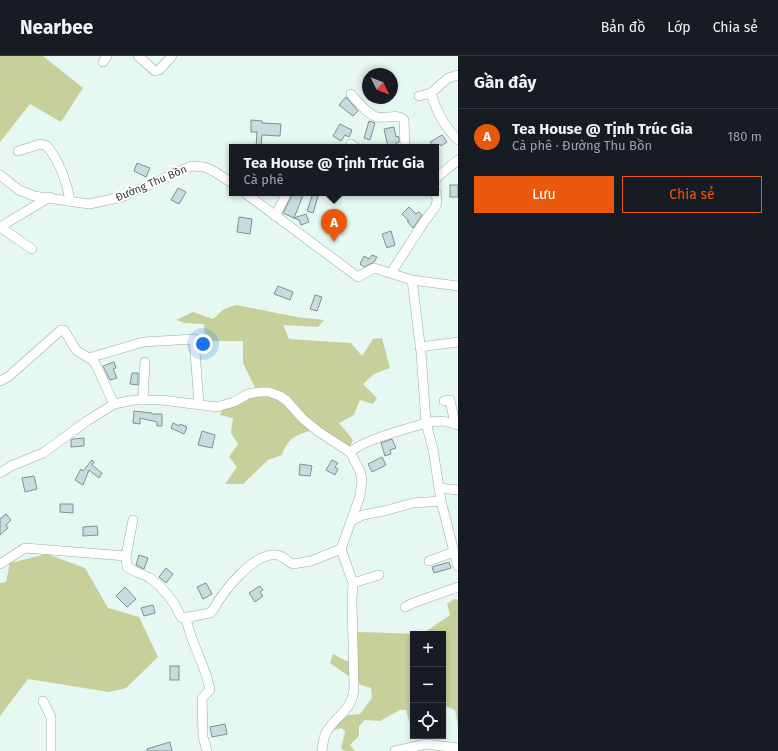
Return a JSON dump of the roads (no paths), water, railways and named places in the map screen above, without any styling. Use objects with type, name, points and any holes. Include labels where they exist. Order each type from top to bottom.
[{"type":"street","points":[[138,56],[155,71],[159,70],[172,56]]},
{"type":"street","points":[[419,96],[431,93],[448,78],[458,75]]},
{"type":"street","points":[[431,93],[439,118],[458,140]]},
{"type":"street","points":[[351,94],[371,115],[384,118],[398,116],[402,117],[404,120],[405,144]]},
{"type":"street","points":[[18,151],[41,144],[47,146],[56,160],[68,187],[70,200]]},
{"type":"street","points":[[439,176],[458,160]]},
{"type":"street","name":"Đường Thu Bồn","points":[[0,175],[19,190],[34,196],[50,197],[89,204],[122,197],[191,166],[205,167],[229,181]]},
{"type":"street","points":[[249,196],[358,277],[374,268],[412,280],[458,286]]},
{"type":"street","points":[[275,216],[285,196]]},
{"type":"street","points":[[391,273],[436,206],[436,196]]},
{"type":"street","points":[[32,249],[0,227],[50,197]]},
{"type":"street","points":[[412,280],[420,347],[426,422],[433,449],[441,501],[458,566]]},
{"type":"street","points":[[0,381],[8,377],[61,330],[64,330],[76,350],[89,358],[96,365],[114,404]]},
{"type":"street","points":[[89,358],[143,342],[194,339],[199,404]]},
{"type":"street","points":[[420,347],[458,342]]},
{"type":"street","points":[[143,400],[145,362]]},
{"type":"street","points":[[0,474],[11,466],[43,453],[87,421],[114,404],[143,400],[176,401],[207,406],[223,406],[248,394],[260,392],[269,392],[280,396],[318,432],[350,452],[360,471],[362,480],[360,496],[341,549],[353,583],[353,693],[348,706],[326,734],[322,751]]},
{"type":"street","points":[[444,401],[450,400],[456,425]]},
{"type":"street","points":[[350,452],[358,447],[426,422],[443,421],[456,425]]},
{"type":"street","points":[[439,488],[458,490]]},
{"type":"street","points":[[351,521],[363,515],[406,505],[441,501]]},
{"type":"street","points":[[133,520],[126,556],[127,567],[150,578],[160,586],[172,599],[181,617],[206,615],[210,613],[237,576],[266,555],[282,556],[293,564],[317,559],[341,549]]},
{"type":"street","points":[[0,564],[25,548],[126,556]]},
{"type":"street","points":[[429,561],[454,552]]},
{"type":"street","points":[[353,583],[379,574]]},
{"type":"street","points":[[405,607],[458,587]]},
{"type":"street","points":[[186,617],[188,627],[205,671],[210,690],[202,698],[203,737],[206,751]]},
{"type":"street","points":[[43,701],[51,717],[51,751]]},
{"type":"street","points":[[395,751],[426,744],[458,748]]},
{"type":"place","name":"Tea House @ Tịnh Trúc Gia","points":[[334,242]]}]
